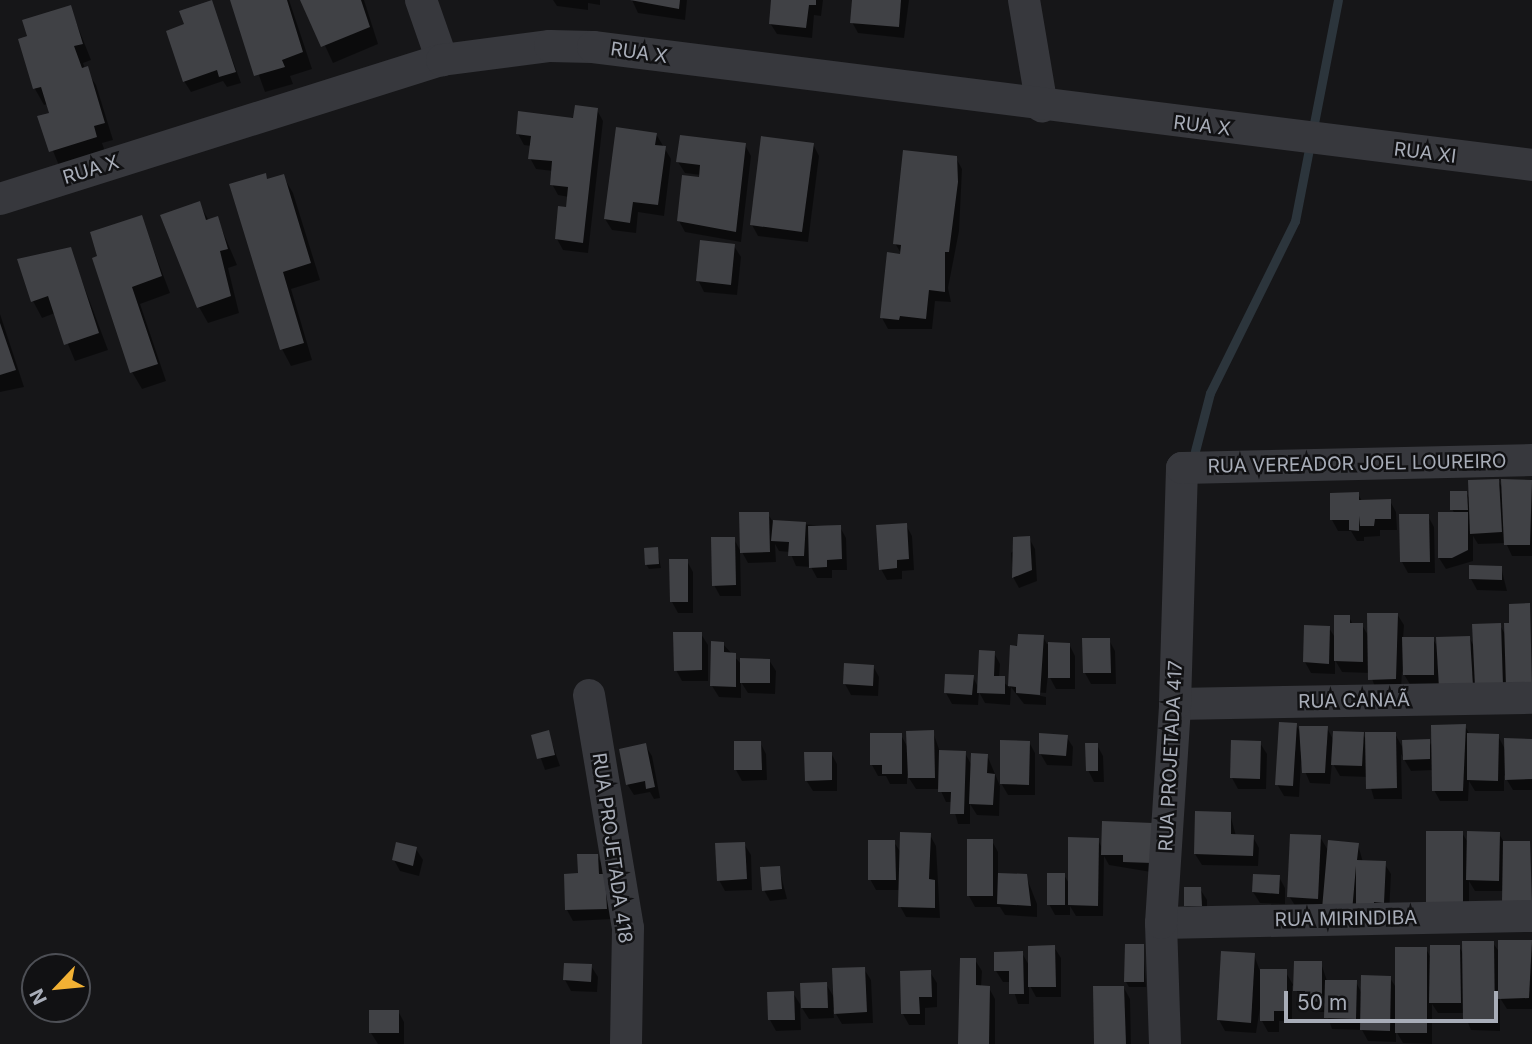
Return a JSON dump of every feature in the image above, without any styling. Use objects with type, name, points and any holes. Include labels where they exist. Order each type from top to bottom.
[{"type":"street","points":[[421,0],[442,60]]},
{"type":"street","points":[[1024,0],[1041,106]]},
{"type":"street","name":"RUA X","points":[[0,199],[442,60],[550,46],[593,47],[1307,139]]},
{"type":"street","name":"RUA XI","points":[[1307,139],[1532,165]]},
{"type":"street","name":"RUA VEREADOR JOEL LOUREIRO","points":[[1182,468],[1532,460]]},
{"type":"street","name":"RUA PROJETADA 417","points":[[1165,1044],[1161,923],[1175,704],[1182,468]]},
{"type":"street","name":"RUA PROJETADA 418","points":[[589,695],[628,928],[626,1044]]},
{"type":"street","name":"RUA CANAÃ","points":[[1175,704],[1532,698]]},
{"type":"street","name":"RUA MIRINDIBA","points":[[1161,923],[1532,916]]},
{"type":"building","points":[[212,0],[236,72],[219,77],[217,70],[183,82],[166,31],[184,24],[179,11]]},
{"type":"building","points":[[230,0],[287,0],[303,52],[282,60],[285,67],[254,76]]},
{"type":"building","points":[[300,0],[361,0],[370,27],[321,47]]},
{"type":"building","points":[[630,0],[680,0],[679,9]]},
{"type":"building","points":[[771,0],[816,0],[816,5],[809,5],[806,28],[769,24]]},
{"type":"building","points":[[852,0],[901,0],[899,27],[850,23]]},
{"type":"building","points":[[71,5],[83,44],[74,46],[82,68],[88,66],[105,123],[94,126],[97,137],[49,152],[37,116],[49,113],[41,87],[33,89],[18,39],[27,36],[22,20]]},
{"type":"building","points":[[575,105],[598,108],[583,243],[555,239],[558,206],[566,207],[568,187],[550,185],[552,161],[528,159],[531,136],[516,134],[518,111],[573,118]]},
{"type":"building","points":[[616,127],[657,133],[655,145],[666,146],[658,205],[633,202],[630,223],[604,219]]},
{"type":"building","points":[[680,135],[746,143],[736,232],[677,221],[682,175],[699,177],[700,165],[676,162]]},
{"type":"building","points":[[761,136],[814,143],[802,232],[750,225]]},
{"type":"building","points":[[903,150],[957,156],[958,182],[949,252],[945,252],[945,292],[929,290],[926,319],[900,316],[899,320],[880,318],[887,252],[900,254],[901,245],[893,244]]},
{"type":"building","points":[[266,173],[267,179],[284,174],[311,263],[283,272],[304,343],[280,350],[229,184]]},
{"type":"building","points":[[200,201],[206,220],[218,216],[228,249],[220,251],[231,296],[197,308],[160,215]]},
{"type":"building","points":[[142,215],[162,276],[132,287],[158,364],[130,373],[92,258],[97,256],[90,232]]},
{"type":"building","points":[[700,240],[735,244],[731,285],[696,281]]},
{"type":"building","points":[[71,247],[99,333],[64,345],[48,296],[31,302],[17,259]]},
{"type":"building","points":[[0,323],[16,370],[0,375]]},
{"type":"building","points":[[1499,479],[1502,532],[1470,534],[1468,480]]},
{"type":"building","points":[[1501,479],[1532,480],[1530,545],[1504,545]]},
{"type":"building","points":[[1450,491],[1467,491],[1468,510],[1450,510]]},
{"type":"building","points":[[1359,492],[1359,500],[1391,499],[1391,519],[1375,519],[1374,526],[1360,526],[1359,516],[1359,531],[1349,530],[1349,520],[1330,520],[1330,493]]},
{"type":"building","points":[[739,512],[769,512],[770,552],[740,553]]},
{"type":"building","points":[[1438,512],[1468,512],[1468,550],[1452,558],[1438,558]]},
{"type":"building","points":[[1399,514],[1429,514],[1430,562],[1400,562]]},
{"type":"building","points":[[773,520],[806,522],[804,556],[788,556],[789,542],[771,541]]},
{"type":"building","points":[[907,523],[909,559],[897,560],[897,568],[879,570],[876,525]]},
{"type":"building","points":[[841,525],[842,559],[827,560],[827,567],[809,568],[808,526]]},
{"type":"building","points":[[1030,536],[1032,570],[1012,578],[1013,537]]},
{"type":"building","points":[[711,537],[735,537],[736,585],[712,586]]},
{"type":"building","points":[[658,547],[659,564],[645,565],[644,548]]},
{"type":"building","points":[[669,559],[688,559],[688,602],[670,602]]},
{"type":"building","points":[[1469,565],[1502,566],[1502,580],[1469,579]]},
{"type":"building","points":[[1530,603],[1532,687],[1506,687],[1504,623],[1509,623],[1509,604]]},
{"type":"building","points":[[1367,613],[1398,613],[1396,679],[1368,680]]},
{"type":"building","points":[[1334,615],[1350,615],[1350,623],[1363,623],[1363,662],[1334,661]]},
{"type":"building","points":[[1501,623],[1503,685],[1475,687],[1472,624]]},
{"type":"building","points":[[1304,625],[1330,626],[1329,664],[1303,662]]},
{"type":"building","points":[[673,632],[702,632],[702,670],[674,671]]},
{"type":"building","points":[[1018,634],[1044,635],[1040,695],[1016,693],[1016,687],[1008,686],[1010,645],[1017,646]]},
{"type":"building","points":[[1470,636],[1473,686],[1439,688],[1436,637]]},
{"type":"building","points":[[1402,637],[1434,637],[1434,675],[1403,675]]},
{"type":"building","points":[[1082,638],[1110,638],[1111,673],[1083,673]]},
{"type":"building","points":[[711,641],[724,642],[724,652],[736,653],[736,687],[710,686]]},
{"type":"building","points":[[1048,642],[1070,643],[1070,678],[1048,678]]},
{"type":"building","points":[[979,650],[995,651],[994,676],[1005,676],[1005,694],[977,693]]},
{"type":"building","points":[[740,658],[770,659],[770,683],[740,683]]},
{"type":"building","points":[[844,663],[874,665],[873,686],[843,684]]},
{"type":"building","points":[[945,674],[974,675],[972,695],[944,693]]},
{"type":"building","points":[[1279,722],[1297,723],[1293,786],[1275,785]]},
{"type":"building","points":[[1466,724],[1463,791],[1432,791],[1431,725]]},
{"type":"building","points":[[1299,726],[1328,726],[1325,773],[1302,773]]},
{"type":"building","points":[[549,730],[555,755],[537,759],[531,735]]},
{"type":"building","points":[[934,730],[935,778],[908,778],[906,731]]},
{"type":"building","points":[[1333,731],[1364,732],[1362,766],[1331,765]]},
{"type":"building","points":[[1365,732],[1396,732],[1397,788],[1366,789]]},
{"type":"building","points":[[870,733],[902,733],[902,774],[882,774],[882,765],[870,765]]},
{"type":"building","points":[[1039,733],[1068,735],[1066,756],[1039,754]]},
{"type":"building","points":[[1467,733],[1499,734],[1498,781],[1467,780]]},
{"type":"building","points":[[1504,738],[1532,739],[1532,779],[1505,780]]},
{"type":"building","points":[[1430,739],[1430,759],[1403,760],[1402,740]]},
{"type":"building","points":[[1000,740],[1030,741],[1029,785],[1000,784]]},
{"type":"building","points":[[1231,740],[1261,741],[1260,779],[1230,778]]},
{"type":"building","points":[[734,741],[761,741],[762,770],[734,770]]},
{"type":"building","points":[[646,743],[655,787],[646,789],[645,781],[626,785],[619,749]]},
{"type":"building","points":[[1085,743],[1098,743],[1098,771],[1086,771]]},
{"type":"building","points":[[939,750],[966,751],[964,814],[950,814],[951,792],[938,792]]},
{"type":"building","points":[[804,752],[832,752],[832,780],[805,781]]},
{"type":"building","points":[[971,753],[988,754],[987,773],[995,774],[993,805],[969,804]]},
{"type":"building","points":[[1195,811],[1231,812],[1231,834],[1254,835],[1253,856],[1194,854]]},
{"type":"building","points":[[1102,821],[1153,823],[1152,863],[1123,862],[1123,855],[1101,855]]},
{"type":"building","points":[[1426,831],[1463,831],[1463,908],[1426,908]]},
{"type":"building","points":[[1467,831],[1500,832],[1499,881],[1466,880]]},
{"type":"building","points":[[900,832],[931,833],[929,879],[935,880],[935,908],[898,907]]},
{"type":"building","points":[[1290,834],[1321,835],[1318,899],[1287,897]]},
{"type":"building","points":[[1068,837],[1099,838],[1098,906],[1068,905]]},
{"type":"building","points":[[967,839],[993,839],[993,896],[967,896]]},
{"type":"building","points":[[868,840],[895,840],[896,880],[868,880]]},
{"type":"building","points":[[1328,840],[1359,843],[1357,860],[1386,861],[1384,903],[1374,902],[1374,908],[1356,907],[1356,866],[1352,912],[1322,909]]},
{"type":"building","points":[[1503,841],[1530,841],[1532,904],[1502,903]]},
{"type":"building","points":[[396,842],[417,847],[413,866],[392,860]]},
{"type":"building","points":[[745,842],[747,879],[717,881],[715,843]]},
{"type":"building","points":[[577,854],[598,854],[599,874],[605,874],[607,909],[565,910],[564,874],[578,873]]},
{"type":"building","points":[[780,866],[782,889],[762,891],[760,867]]},
{"type":"building","points":[[998,873],[1027,874],[1031,906],[997,904]]},
{"type":"building","points":[[1047,873],[1065,873],[1065,905],[1047,905]]},
{"type":"building","points":[[1253,874],[1280,875],[1279,894],[1252,892]]},
{"type":"building","points":[[1184,887],[1201,887],[1202,906],[1184,906]]},
{"type":"building","points":[[1498,940],[1532,940],[1529,998],[1498,999]]},
{"type":"building","points":[[1462,941],[1494,941],[1495,1020],[1463,1020]]},
{"type":"building","points":[[1125,944],[1144,944],[1144,982],[1124,982]]},
{"type":"building","points":[[1055,945],[1056,987],[1028,987],[1028,946]]},
{"type":"building","points":[[1430,945],[1460,945],[1461,1003],[1429,1003]]},
{"type":"building","points":[[1395,947],[1427,947],[1427,1033],[1395,1033]]},
{"type":"building","points":[[1023,951],[1024,994],[1009,994],[1009,971],[994,971],[994,952]]},
{"type":"building","points":[[1221,951],[1255,953],[1251,1023],[1217,1020]]},
{"type":"building","points":[[960,958],[976,958],[976,985],[990,986],[989,1044],[958,1044]]},
{"type":"building","points":[[1294,961],[1322,961],[1322,1002],[1305,1001],[1305,991],[1293,991]]},
{"type":"building","points":[[564,963],[592,964],[591,982],[563,980]]},
{"type":"building","points":[[865,967],[867,1012],[834,1014],[832,968]]},
{"type":"building","points":[[1260,969],[1287,969],[1287,1011],[1274,1011],[1274,1021],[1260,1021]]},
{"type":"building","points":[[931,970],[932,997],[919,997],[920,1014],[901,1014],[900,971]]},
{"type":"building","points":[[1361,975],[1391,976],[1390,1031],[1360,1030]]},
{"type":"building","points":[[1325,980],[1357,980],[1356,1019],[1324,1018]]},
{"type":"building","points":[[827,982],[828,1008],[801,1008],[800,983]]},
{"type":"building","points":[[1093,986],[1124,986],[1126,1044],[1094,1044]]},
{"type":"building","points":[[794,991],[795,1020],[768,1020],[767,992]]},
{"type":"building","points":[[369,1010],[399,1010],[399,1033],[369,1033]]},
{"type":"waterway","points":[[1195,451],[1210,393],[1295,221],[1338,0]]}]
